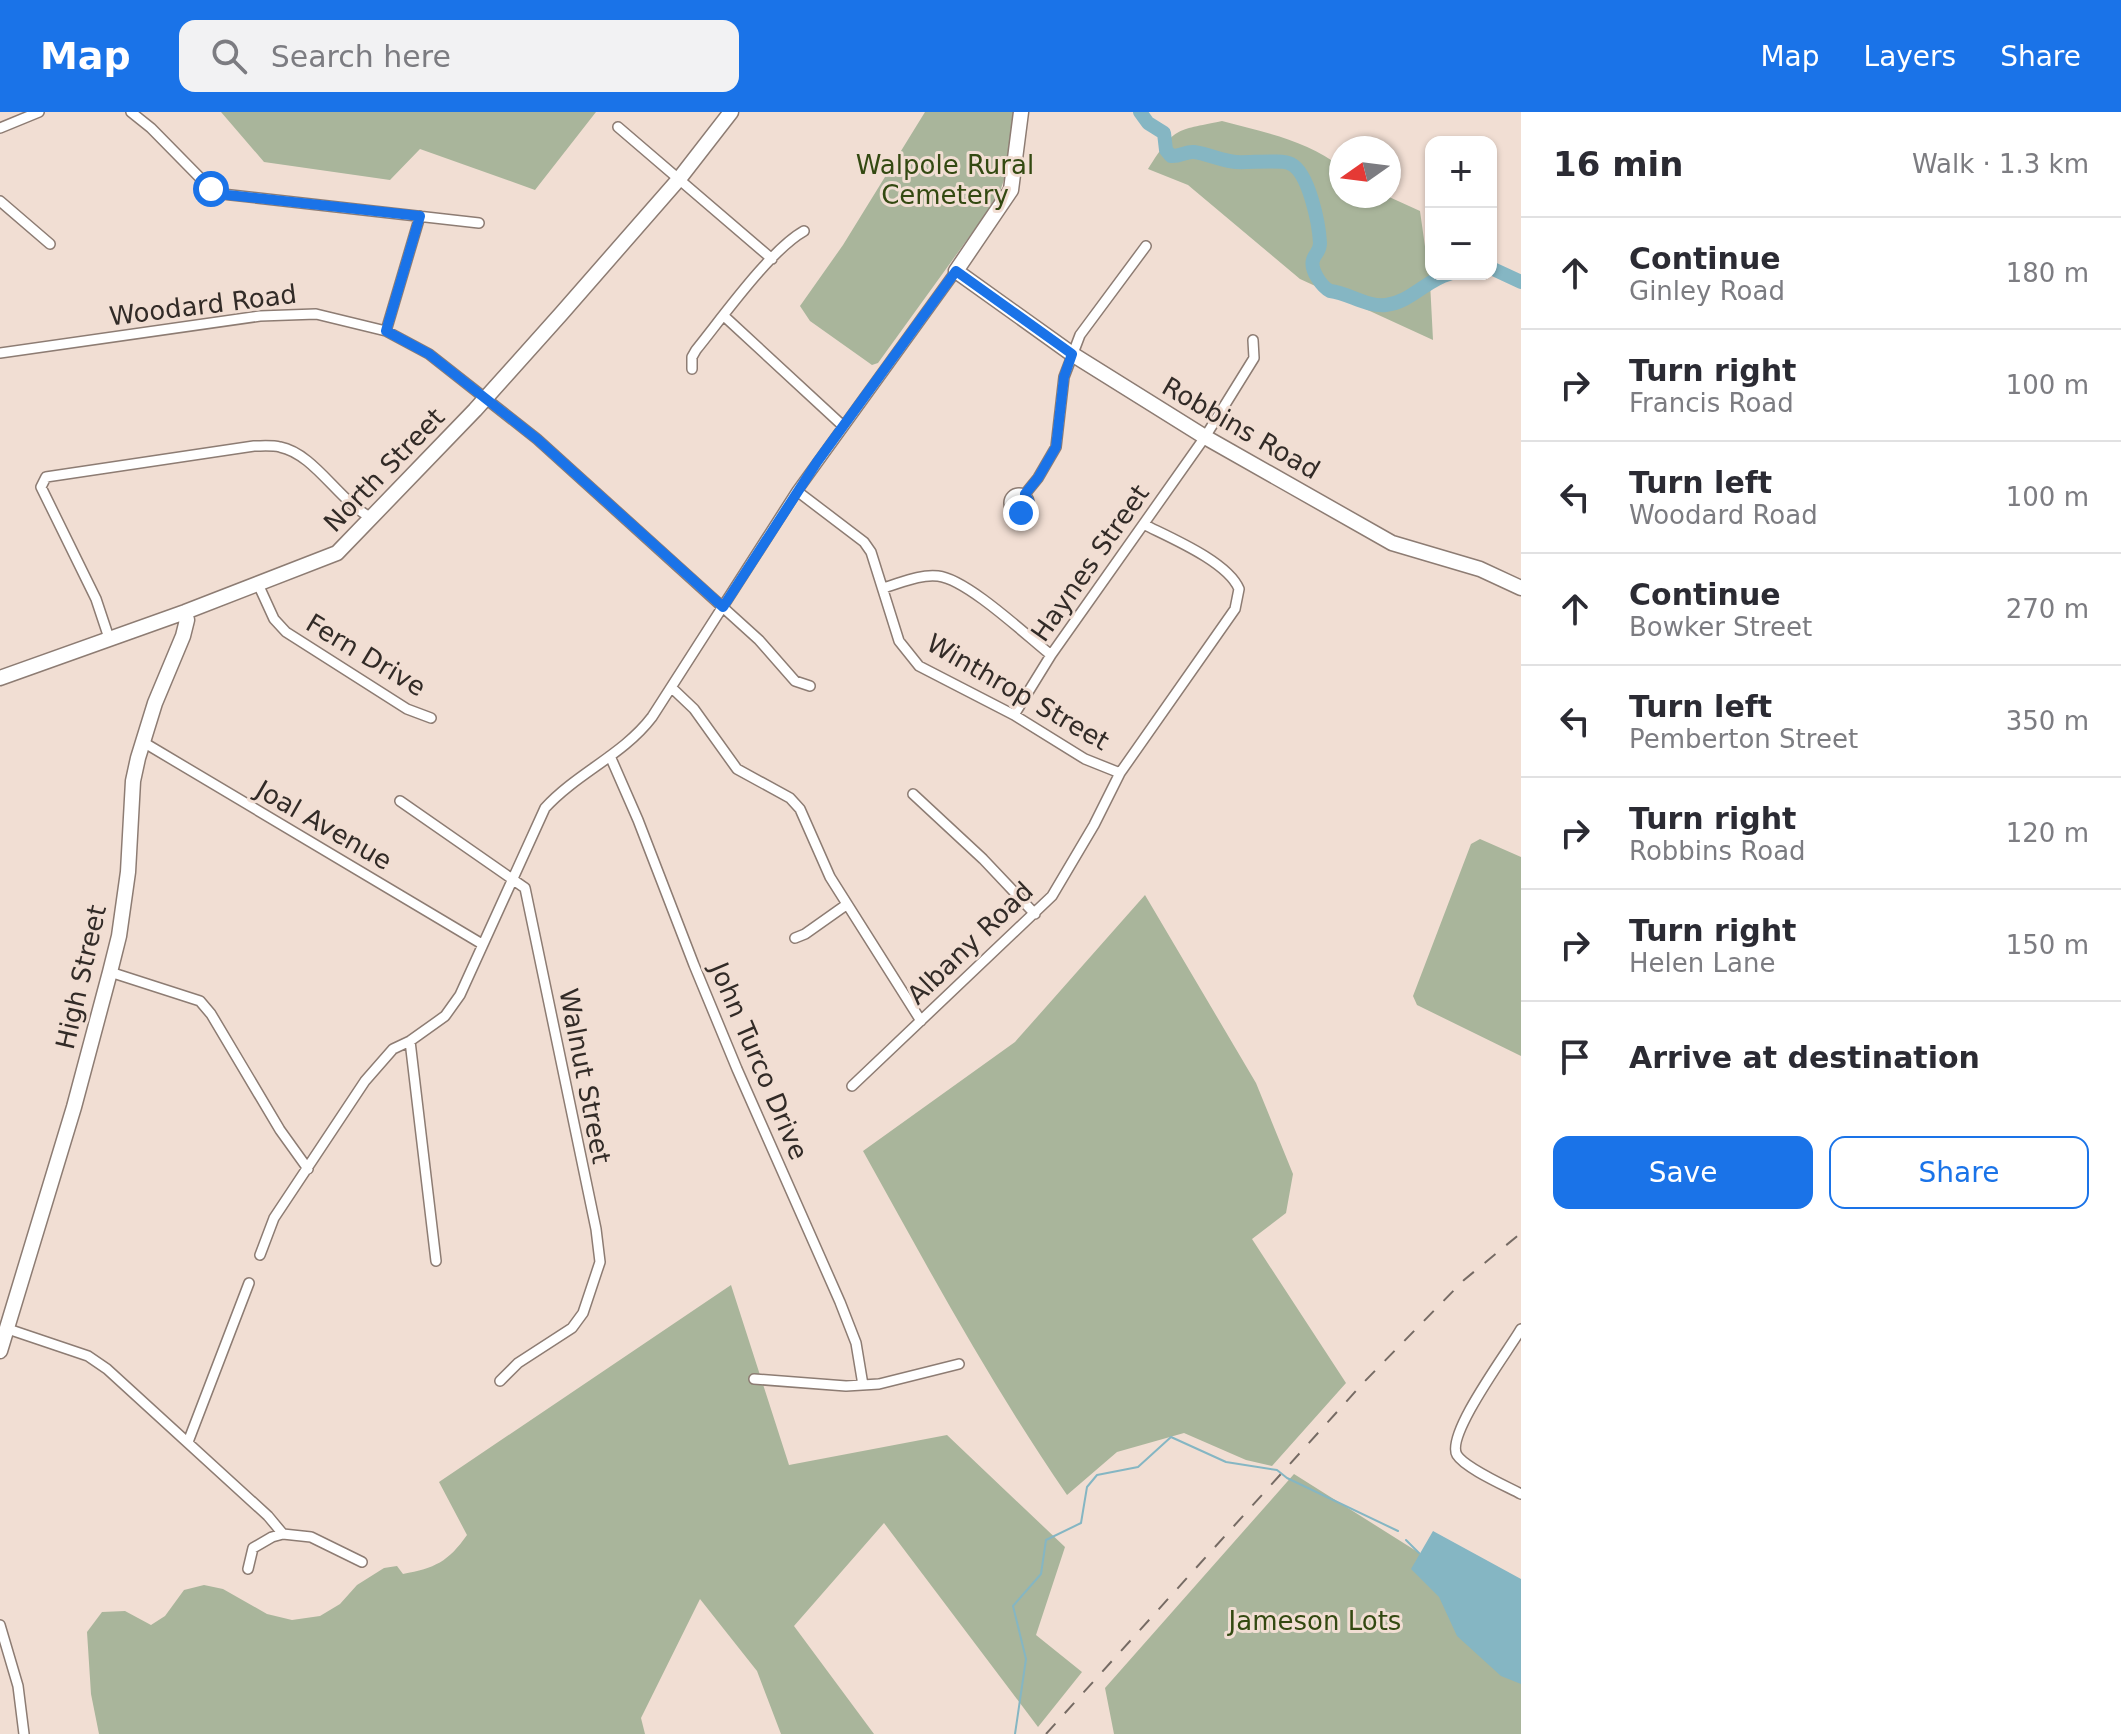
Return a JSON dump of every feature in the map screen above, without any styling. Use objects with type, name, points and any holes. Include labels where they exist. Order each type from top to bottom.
[{"type":"street","points":[[0,128],[39,112]]},
{"type":"street","points":[[131,112],[211,189],[222,194],[479,223]]},
{"type":"street","name":"North Street","points":[[0,678],[185,612],[337,553],[486,398],[679,179],[731,112]]},
{"type":"street","points":[[260,1255],[274,1218],[365,1081],[393,1049],[445,1016],[467,984],[482,944],[545,808],[568,784],[635,739],[673,689],[797,491],[1011,190],[1021,112]]},
{"type":"street","points":[[618,127],[772,259]]},
{"type":"street","points":[[0,201],[50,244]]},
{"type":"street","points":[[386,331],[420,216]]},
{"type":"street","points":[[692,369],[692,357],[696,350],[772,259],[792,238],[804,231]]},
{"type":"street","points":[[1025,494],[1056,447],[1064,377],[1080,335],[1146,246]]},
{"type":"street","name":"Robbins Road","points":[[956,271],[1072,354],[1205,437],[1392,543],[1480,569],[1521,588]]},
{"type":"street","name":"Woodard Road","points":[[0,353],[260,316],[316,314],[386,331],[429,354],[486,398],[627,518],[759,640],[795,681],[810,686]]},
{"type":"street","points":[[724,316],[842,425]]},
{"type":"street","name":"Haynes Street","points":[[1014,715],[1051,655],[1205,437],[1254,358],[1253,340]]},
{"type":"street","points":[[109,638],[96,599],[41,487],[46,477],[254,446],[282,447],[304,459],[360,512],[372,518]]},
{"type":"street","name":"Winthrop Street","points":[[797,491],[864,542],[871,552],[899,641],[919,666],[1014,715],[1085,759],[1120,773]]},
{"type":"street","name":"Albany Road","points":[[852,1086],[1052,896],[1078,855],[1120,773],[1235,609],[1240,596],[1238,584],[1215,563],[1145,525]]},
{"type":"street","points":[[883,588],[921,576],[948,578],[982,599],[1051,655]]},
{"type":"street","name":"Fern Drive","points":[[258,584],[274,619],[286,632],[407,709],[431,718]]},
{"type":"street","name":"High Street","points":[[0,1351],[76,1100],[110,972],[119,936],[128,872],[133,781],[155,703],[183,636],[187,620],[185,612]]},
{"type":"street","points":[[673,689],[694,709],[737,769],[790,798],[800,809],[830,877],[921,1021]]},
{"type":"street","name":"Joal Avenue","points":[[143,742],[482,944]]},
{"type":"street","name":"John Turco Drive","points":[[610,756],[737,1069],[840,1302],[856,1343],[863,1385]]},
{"type":"street","points":[[913,794],[983,859],[1035,914]]},
{"type":"street","name":"Walnut Street","points":[[400,801],[513,877],[526,892],[596,1229],[600,1262],[583,1313],[572,1328],[518,1363],[500,1381]]},
{"type":"street","points":[[795,938],[846,905]]},
{"type":"street","points":[[110,972],[200,1001],[211,1014],[280,1130],[308,1169]]},
{"type":"street","points":[[410,1041],[436,1261]]},
{"type":"street","points":[[188,1442],[249,1283]]},
{"type":"street","points":[[8,1329],[88,1356],[107,1369],[268,1516],[283,1534]]},
{"type":"street","points":[[1521,1329],[1467,1415],[1454,1444],[1457,1455],[1470,1466],[1521,1494]]},
{"type":"street","points":[[754,1379],[846,1386],[879,1384],[959,1364]]},
{"type":"street","points":[[248,1569],[253,1548],[283,1534],[311,1537],[362,1562]]},
{"type":"street","points":[[0,1625],[18,1686],[24,1734]]},
{"type":"green space","points":[[221,112],[596,112],[535,190],[420,149],[390,180],[264,162]]},
{"type":"green space","name":"Walpole Rural Cemetery","points":[[925,112],[1013,112],[1005,177],[998,197],[878,363],[872,365],[810,321],[800,306],[843,245]]},
{"type":"green space","points":[[1222,121],[1284,138],[1328,158],[1329,208],[1401,208],[1401,202],[1420,211],[1425,246],[1425,280],[1430,282],[1433,340],[1300,279],[1188,185],[1148,169],[1171,138],[1194,127]]},
{"type":"green space","points":[[1480,839],[1521,857],[1521,1056],[1417,1005],[1413,996],[1471,844]]},
{"type":"green space","points":[[1145,895],[1256,1083],[1293,1174],[1286,1213],[1252,1239],[1346,1383],[1272,1466],[1246,1460],[1184,1433],[1117,1452],[1067,1495],[986,1369],[863,1151],[1015,1042]]},
{"type":"green space","points":[[731,1285],[789,1465],[947,1435],[1065,1547],[1036,1635],[1082,1672],[1038,1727],[884,1523],[794,1626],[874,1734],[781,1734],[757,1671],[700,1599],[641,1718],[645,1734],[99,1734],[91,1694],[87,1632],[102,1612],[125,1611],[151,1625],[165,1616],[184,1590],[204,1585],[223,1589],[267,1614],[292,1620],[320,1616],[340,1604],[357,1585],[384,1568],[397,1566],[403,1574],[440,1562],[467,1535],[439,1482]]},
{"type":"green space","name":"Jameson Lots","points":[[1294,1474],[1521,1617],[1521,1734],[1114,1734],[1105,1688]]},
{"type":"water","points":[[1433,1531],[1521,1579],[1521,1684],[1501,1676],[1457,1636],[1439,1597],[1411,1569]]},
{"type":"waterway","points":[[1140,112],[1148,123],[1164,133],[1166,150],[1171,156],[1194,152],[1236,162],[1287,163],[1297,169],[1308,188],[1318,224],[1320,246],[1313,260],[1313,268],[1320,282],[1330,291],[1371,304],[1386,305],[1403,300],[1435,280]]},
{"type":"waterway","points":[[1497,271],[1521,282]]},
{"type":"waterway","points":[[1015,1734],[1026,1659],[1013,1606],[1041,1574],[1046,1540],[1081,1523],[1087,1487],[1097,1475],[1138,1467],[1171,1437],[1226,1462],[1277,1470],[1287,1478],[1398,1531]]},
{"type":"waterway","points":[[1406,1540],[1419,1553]]},
{"type":"railway","points":[[1046,1734],[1364,1382],[1464,1280],[1521,1233]]},
{"type":"route","points":[[211,189],[228,195],[420,216],[386,331],[429,354],[537,439],[723,607],[842,425],[956,271],[1072,354],[1064,377],[1056,447],[1025,494],[1030,503],[1021,513]]}]
